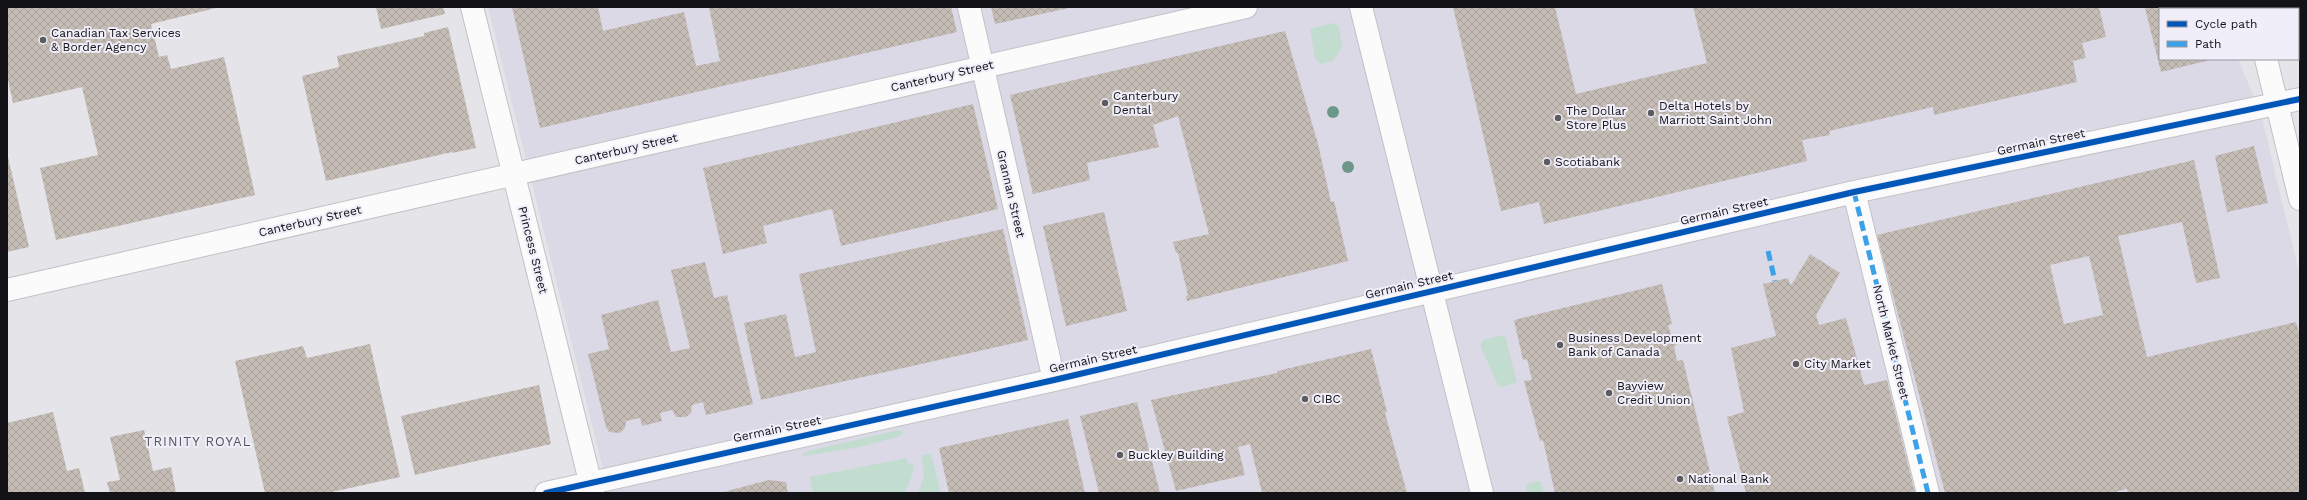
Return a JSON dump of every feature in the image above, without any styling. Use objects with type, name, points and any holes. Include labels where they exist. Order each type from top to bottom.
[{"type":"street","name":"Princess Street","points":[[472,7],[592,487]]},
{"type":"street","name":"Grannan Street","points":[[969,7],[1054,380]]},
{"type":"street","name":"Canterbury Street","points":[[7,290],[1246,7]]},
{"type":"street","points":[[1362,7],[1482,493]]},
{"type":"street","points":[[2266,60],[2300,199]]},
{"type":"street","name":"Germain Street","points":[[546,493],[592,487],[1854,192],[2300,99]]},
{"type":"street","name":"North Market Street","points":[[1854,192],[1928,493]]},
{"type":"shaded area","points":[[488,7],[2225,7],[2159,8],[2159,60],[2238,60],[2261,114],[2300,276],[2300,493],[609,493]]},
{"type":"green space","points":[[1333,23],[1339,26],[1342,47],[1333,61],[1320,64],[1315,58],[1310,29]]},
{"type":"green space","points":[[1505,335],[1517,382],[1502,387],[1498,385],[1481,348],[1481,343],[1485,339]]},
{"type":"green space","points":[[899,430],[903,432],[903,434],[898,437],[855,448],[803,456],[802,454],[808,451]]},
{"type":"green space","points":[[931,454],[941,493],[918,493],[924,476],[922,455]]},
{"type":"green space","points":[[907,458],[908,464],[913,463],[913,471],[910,482],[904,493],[814,493],[811,486],[810,477]]},
{"type":"green space","points":[[1538,481],[1541,482],[1544,493],[1526,493],[1527,484]]},
{"type":"building","points":[[7,7],[220,7],[151,24],[159,57],[167,55],[171,69],[224,57],[255,195],[56,240],[40,168],[98,155],[82,87],[13,103],[7,75]]},
{"type":"building","points":[[376,7],[443,7],[445,14],[381,29]]},
{"type":"building","points":[[512,7],[598,7],[603,31],[684,12],[696,66],[720,61],[709,7],[951,7],[957,32],[540,128]]},
{"type":"building","points":[[991,7],[1069,7],[1069,8],[995,24]]},
{"type":"building","name":"Delta Hotels by Marriott Saint John","points":[[1453,7],[1555,7],[1576,94],[1707,63],[1693,7],[2099,7],[2106,37],[2082,43],[2086,58],[2073,61],[2077,82],[1934,115],[1933,107],[1829,131],[1830,135],[1802,140],[1807,161],[1544,224],[1539,202],[1501,211]]},
{"type":"building","points":[[2208,7],[2159,8],[2159,60],[2210,60],[2161,72],[2145,8]]},
{"type":"building","points":[[448,27],[476,148],[452,152],[326,181],[302,76],[339,67],[337,56],[424,36],[424,33]]},
{"type":"building","points":[[1285,31],[1318,144],[1331,202],[1334,201],[1348,261],[1187,301],[1186,296],[1188,295],[1178,253],[1176,253],[1173,242],[1209,234],[1178,116],[1153,125],[1159,147],[1087,163],[1090,180],[1033,194],[1010,95]]},
{"type":"building","points":[[973,104],[998,209],[841,246],[832,209],[763,226],[767,243],[723,254],[703,168]]},
{"type":"building","points":[[2254,146],[2268,203],[2227,212],[2215,156]]},
{"type":"building","points":[[7,153],[29,247],[7,252]]},
{"type":"building","points":[[2194,160],[2220,278],[2196,283],[2182,222],[2118,236],[2147,357],[2296,322],[2300,336],[2300,493],[2128,493],[2127,489],[2111,493],[1945,493],[1877,235]],"holes":[[[2089,256],[2103,315],[2064,324],[2050,265]]]},
{"type":"building","points":[[1104,212],[1127,311],[1066,326],[1043,226]]},
{"type":"building","points":[[1003,229],[1028,340],[761,400],[744,323],[786,314],[795,357],[816,352],[799,274]]},
{"type":"building","name":"City Market","points":[[1810,254],[1840,273],[1816,315],[1819,325],[1846,318],[1864,385],[1887,380],[1915,493],[1746,493],[1727,417],[1744,412],[1731,348],[1776,336],[1763,284],[1788,278],[1790,284],[1792,284]]},
{"type":"building","points":[[705,262],[714,298],[727,295],[753,404],[706,415],[703,402],[692,405],[691,413],[686,417],[676,417],[672,410],[660,413],[662,421],[642,426],[640,418],[626,421],[625,428],[620,433],[609,432],[606,427],[588,354],[609,349],[601,315],[658,300],[671,352],[690,348],[671,270]]},
{"type":"building","points":[[1662,284],[1672,324],[1668,325],[1673,341],[1676,341],[1677,345],[1674,346],[1677,361],[1683,360],[1715,493],[1555,493],[1543,440],[1540,441],[1524,381],[1532,380],[1527,359],[1523,360],[1514,320]]},
{"type":"building","points":[[370,344],[400,477],[327,493],[265,493],[235,361],[303,346],[307,358]]},
{"type":"building","points":[[1371,349],[1387,412],[1385,413],[1407,493],[1262,493],[1250,444],[1238,447],[1245,475],[1176,491],[1151,400],[1277,373],[1277,371]]},
{"type":"building","points":[[539,385],[551,444],[415,475],[401,416]]},
{"type":"building","name":"Buckley Building","points":[[1137,402],[1160,493],[1099,493],[1080,416]]},
{"type":"building","points":[[53,412],[67,471],[79,468],[85,493],[7,493],[7,423]]},
{"type":"building","points":[[1068,419],[1085,493],[949,493],[939,448]]},
{"type":"building","points":[[144,430],[153,471],[171,467],[176,493],[110,493],[107,482],[120,480],[110,437]]},
{"type":"building","points":[[769,480],[786,482],[788,493],[720,493]]},
{"type":"marked path","points":[[1854,192],[1928,493]]},
{"type":"marked path","points":[[1768,251],[1775,281]]},
{"type":"cycle path","points":[[546,493],[1054,380],[1854,192],[2300,99]]},
{"type":"place","name":"Canadian Tax Services & Border Agency","points":[[43,40]]},
{"type":"place","name":"Canterbury Dental","points":[[1105,103]]},
{"type":"place","name":"Delta Hotels by Marriott Saint John","points":[[1651,113]]},
{"type":"place","name":"The Dollar Store Plus","points":[[1558,118]]},
{"type":"place","name":"Scotiabank","points":[[1547,162]]},
{"type":"place","name":"Business Development Bank of Canada","points":[[1560,345]]},
{"type":"place","name":"City Market","points":[[1796,364]]},
{"type":"place","name":"Bayview Credit Union","points":[[1609,393]]},
{"type":"place","name":"CIBC","points":[[1305,399]]},
{"type":"place","name":"Buckley Building","points":[[1120,455]]},
{"type":"place","name":"National Bank","points":[[1680,479]]},
{"type":"district","name":"TRINITY ROYAL","points":[[198,441]]}]
